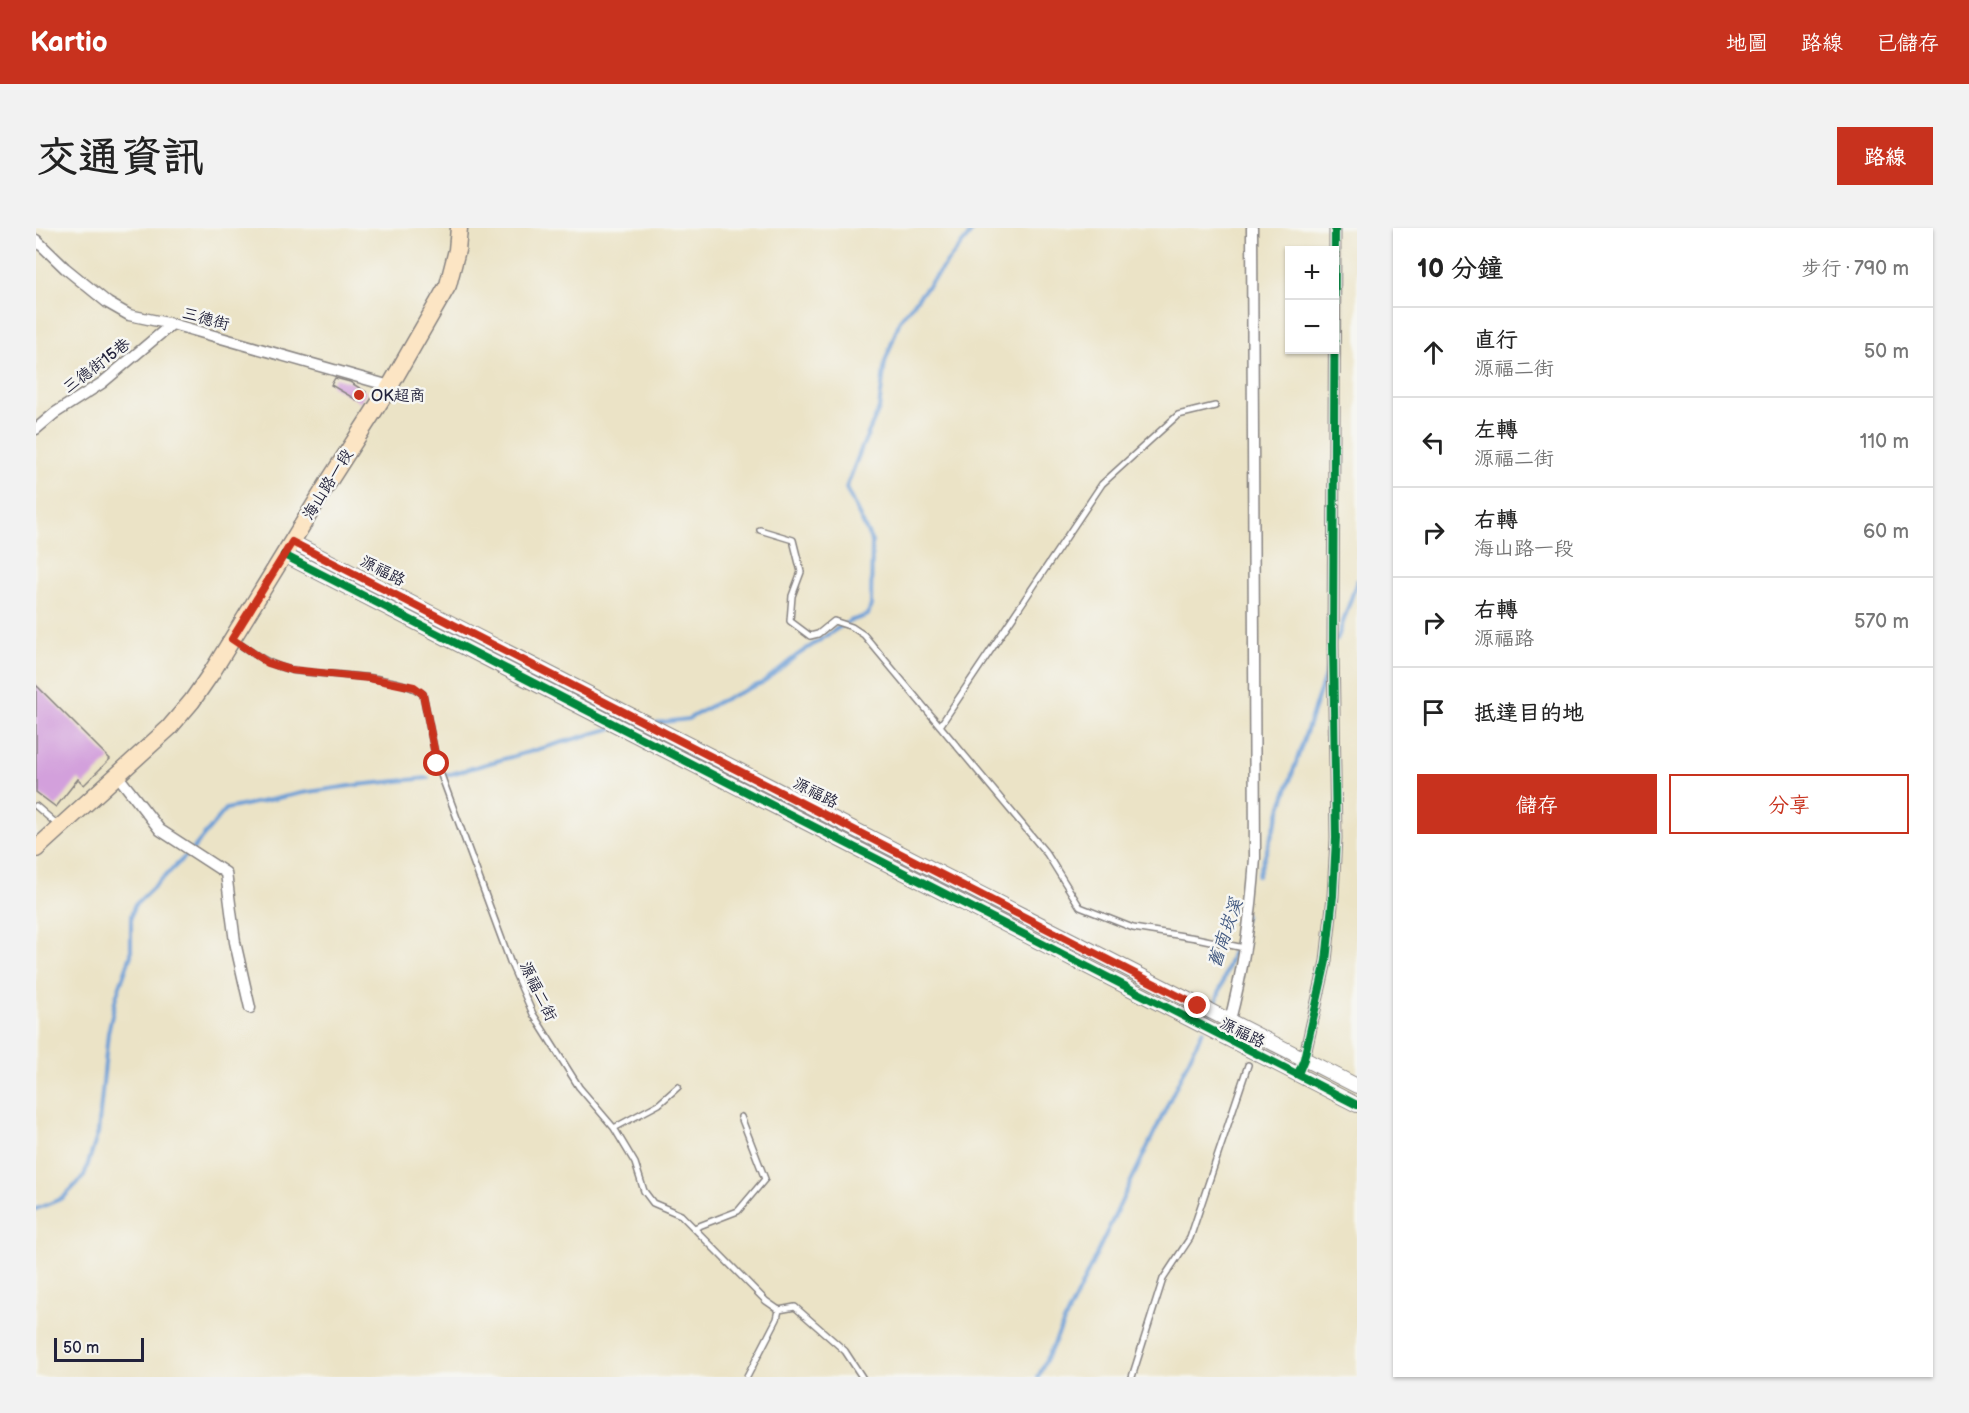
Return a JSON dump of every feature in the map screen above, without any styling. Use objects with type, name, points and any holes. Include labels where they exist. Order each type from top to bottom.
[{"type":"main road","name":"海山路一段","points":[[36,849],[169,728],[192,701],[390,386],[448,285],[457,250],[459,228]]},
{"type":"street","points":[[1225,1038],[1252,905],[1255,835],[1252,228]]},
{"type":"street","points":[[1298,1074],[1304,1059],[1326,961],[1336,838],[1333,645],[1335,228]]},
{"type":"street","name":"三德街","points":[[36,240],[65,268],[108,303],[129,315],[172,324],[390,386]]},
{"type":"street","name":"三德街15巷","points":[[36,429],[55,413],[102,383],[172,324]]},
{"type":"street","name":"源福路","points":[[288,548],[1357,1086]]},
{"type":"street","name":"源福路","points":[[288,548],[1225,1038],[1357,1104]]},
{"type":"street","points":[[117,775],[160,830],[226,873],[235,942],[250,1008]]},
{"type":"lane","points":[[940,726],[1102,484],[1178,415],[1215,406]]},
{"type":"lane","points":[[760,530],[793,540],[801,572],[792,596],[790,621],[810,636],[818,634],[836,621],[864,635],[1047,854],[1080,907],[1133,928],[1244,948]]},
{"type":"lane","name":"源福二街","points":[[232,639],[268,663],[291,670],[369,678],[414,687],[423,694],[437,764],[532,1014],[579,1087],[614,1128],[635,1163],[644,1191],[653,1203],[681,1215],[766,1301],[779,1310],[795,1306],[845,1351],[862,1377]]},
{"type":"lane","points":[[36,806],[60,827]]},
{"type":"lane","points":[[1132,1377],[1163,1280],[1190,1238],[1248,1065]]},
{"type":"lane","points":[[614,1128],[659,1104],[678,1087]]},
{"type":"lane","points":[[694,1228],[738,1211],[765,1179],[741,1117]]},
{"type":"lane","points":[[747,1377],[777,1319],[779,1310]]},
{"type":"building","points":[[335,378],[350,382],[366,392],[360,402],[331,385]]},
{"type":"building","points":[[36,685],[110,759],[84,785],[78,779],[56,807],[36,792]]},
{"type":"waterway","points":[[656,723],[688,719],[718,702],[762,683],[796,656],[835,630],[850,621],[868,615],[871,605],[872,542],[846,488],[879,409],[885,362],[900,320],[975,228]]},
{"type":"waterway","name":"舊南崁溪","points":[[1337,640],[1357,581]]},
{"type":"waterway","name":"舊南崁溪","points":[[1258,876],[1329,664]]},
{"type":"waterway","points":[[444,776],[613,728]]},
{"type":"waterway","points":[[36,1209],[63,1198],[84,1176],[98,1133],[108,1033],[116,997],[131,955],[131,916],[134,906],[192,850],[226,809],[302,793],[428,778]]},
{"type":"waterway","name":"舊南崁溪","points":[[1207,1023],[1245,915]]},
{"type":"waterway","name":"舊南崁溪","points":[[1038,1377],[1203,1030]]},
{"type":"cycle path","points":[[1298,1074],[1304,1059],[1326,961],[1336,838],[1333,645],[1335,228]]},
{"type":"cycle path","points":[[284,555],[1357,1105]]},
{"type":"place","name":"OK超商","points":[[359,395]]},
{"type":"route","points":[[437,764],[423,694],[414,687],[369,678],[291,670],[268,663],[232,639],[292,542],[1198,1006]]}]
